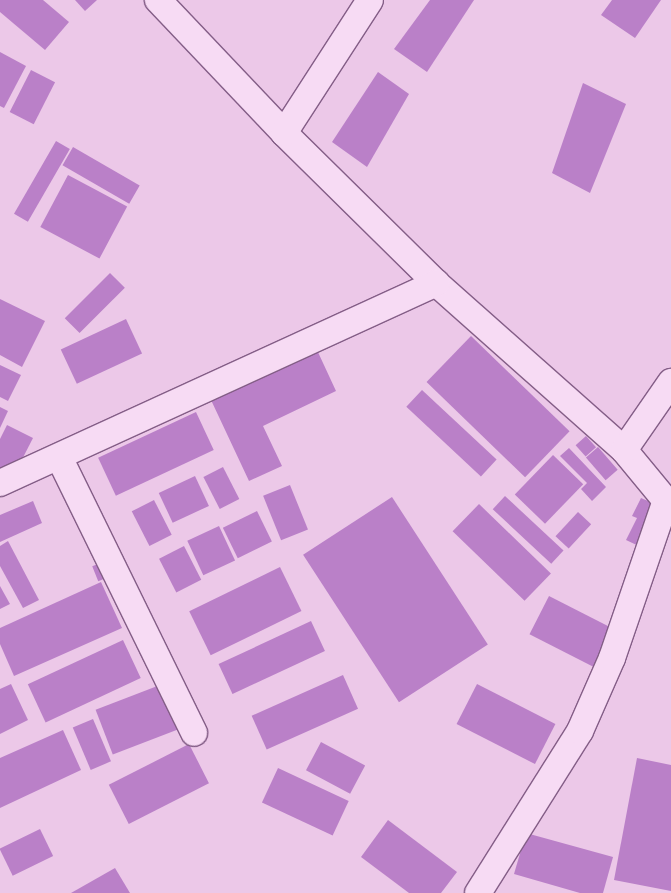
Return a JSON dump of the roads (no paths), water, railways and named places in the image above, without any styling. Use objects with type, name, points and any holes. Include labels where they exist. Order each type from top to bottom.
[{"type":"street","points":[[158,0],[284,133],[436,283],[624,450],[668,504],[612,658],[580,731],[478,893]]},
{"type":"street","points":[[284,133],[370,0]]},
{"type":"street","points":[[0,482],[59,457],[436,283]]},
{"type":"street","points":[[624,450],[671,382]]},
{"type":"street","points":[[59,457],[194,733]]}]
